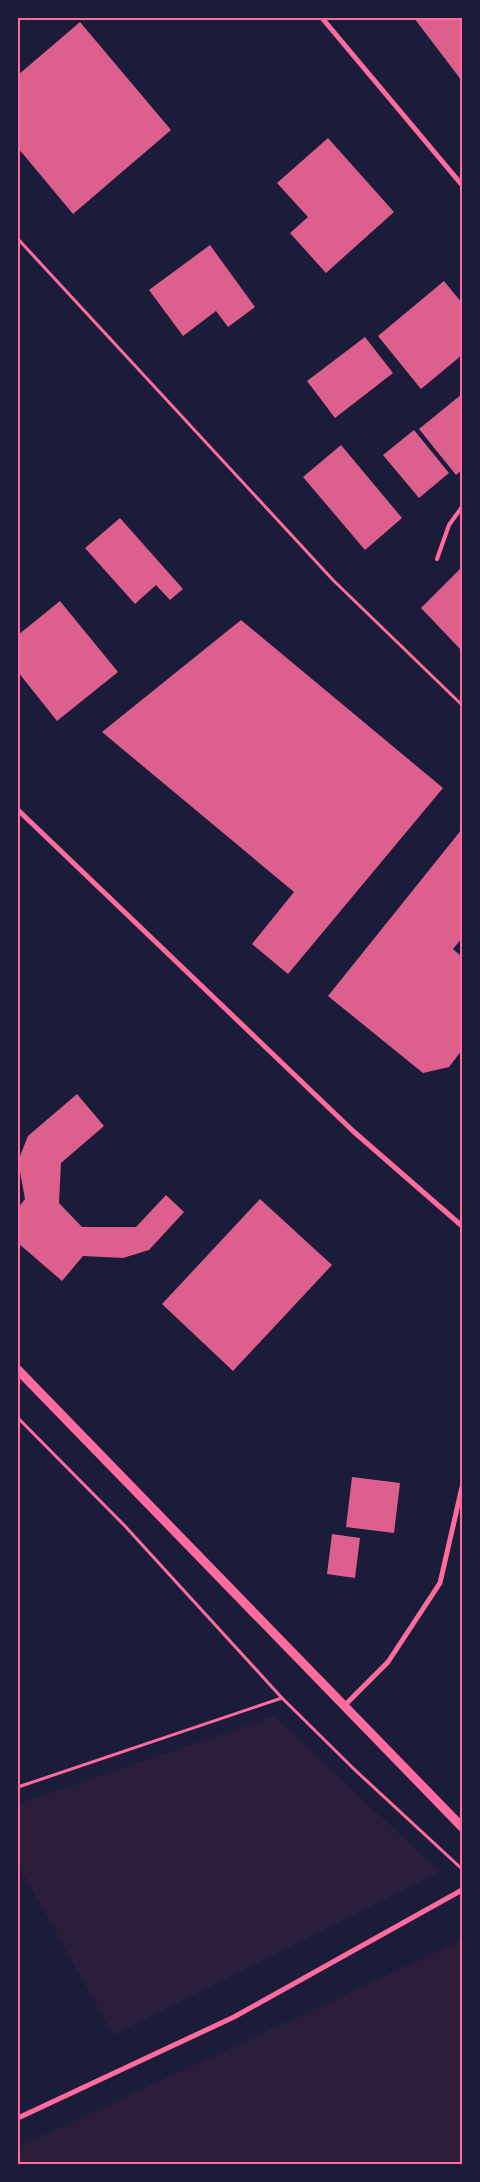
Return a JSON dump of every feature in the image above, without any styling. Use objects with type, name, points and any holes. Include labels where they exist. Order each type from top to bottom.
[{"type":"street","points":[[322,18],[462,185]]},
{"type":"street","points":[[18,810],[346,1124],[462,1226]]},
{"type":"street","points":[[18,1370],[462,1828]]},
{"type":"street","points":[[343,1707],[388,1662],[440,1583],[462,1487]]},
{"type":"street","points":[[18,2118],[234,2017],[462,1890]]},
{"type":"lane","points":[[437,558],[449,525],[462,506]]},
{"type":"path","points":[[18,239],[333,580],[462,705]]},
{"type":"path","points":[[18,1418],[137,1539],[282,1698],[355,1770],[462,1869]]},
{"type":"path","points":[[18,1786],[282,1698]]},
{"type":"shaded area","points":[[274,1716],[440,1872],[113,2035],[18,1864],[18,1804]]},
{"type":"shaded area","points":[[462,1940],[462,2164],[18,2164],[18,2147]]},
{"type":"building","points":[[414,18],[462,18],[462,81]]},
{"type":"building","points":[[80,22],[171,130],[73,214],[18,148],[18,75]]},
{"type":"building","points":[[328,138],[394,212],[326,273],[290,233],[308,217],[277,183]]},
{"type":"building","points":[[210,245],[255,307],[228,327],[216,311],[183,336],[149,290]]},
{"type":"building","points":[[444,281],[462,303],[462,355],[421,389],[378,336]]},
{"type":"building","points":[[365,337],[393,373],[335,418],[307,381]]},
{"type":"building","points":[[462,394],[462,470],[456,475],[419,429]]},
{"type":"building","points":[[414,430],[449,473],[419,498],[383,455]]},
{"type":"building","points":[[341,445],[402,518],[365,550],[303,477]]},
{"type":"building","points":[[120,518],[183,589],[170,600],[156,585],[135,604],[85,548]]},
{"type":"building","points":[[462,567],[462,651],[421,608]]},
{"type":"building","points":[[60,601],[118,672],[57,721],[18,672],[18,635]]},
{"type":"building","points":[[241,620],[443,788],[288,974],[252,944],[294,892],[102,732]]},
{"type":"building","points":[[462,829],[462,938],[453,949],[462,957],[462,1050],[449,1067],[423,1073],[328,996]]},
{"type":"building","points":[[77,1094],[104,1126],[61,1163],[59,1203],[82,1227],[136,1227],[166,1195],[184,1212],[149,1250],[123,1258],[83,1256],[62,1281],[18,1243],[18,1208],[25,1199],[18,1161],[28,1136]]},
{"type":"building","points":[[260,1199],[332,1265],[233,1371],[162,1304]]},
{"type":"building","points":[[352,1477],[400,1483],[394,1533],[346,1527]]},
{"type":"building","points":[[332,1534],[360,1538],[355,1578],[327,1574]]}]
